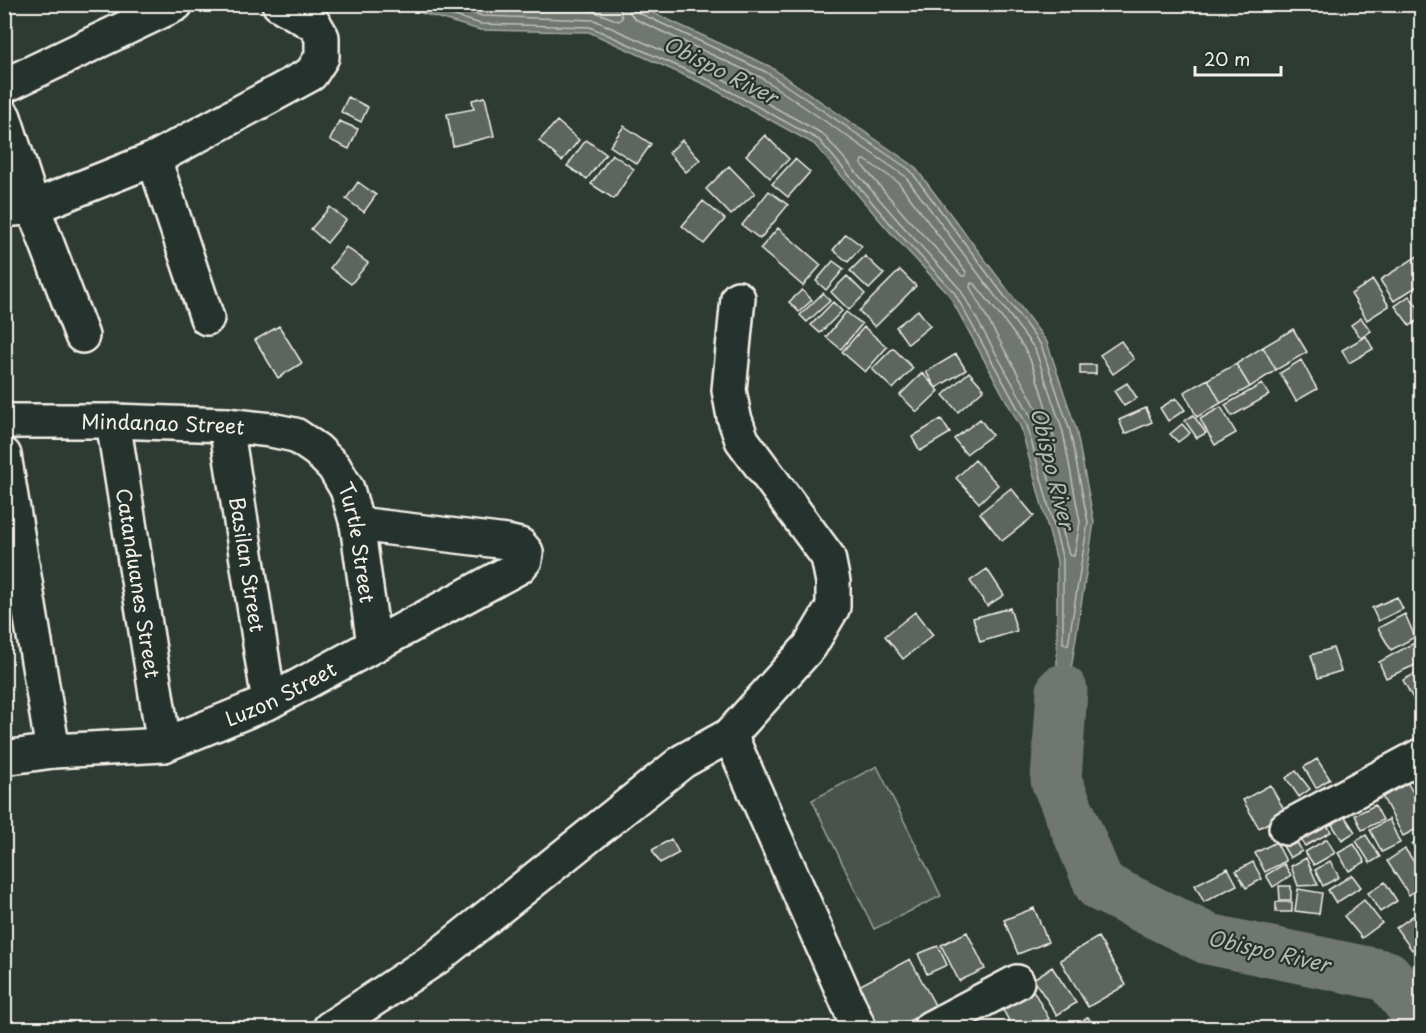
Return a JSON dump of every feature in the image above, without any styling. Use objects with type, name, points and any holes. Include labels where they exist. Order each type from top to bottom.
[{"type":"street","points":[[4,86],[176,4]]},
{"type":"street","points":[[19,208],[154,159],[310,74],[322,57],[322,37],[315,25],[279,4]]},
{"type":"street","points":[[4,117],[19,208],[82,336]]},
{"type":"street","points":[[154,159],[207,318]]},
{"type":"street","points":[[330,1029],[436,958],[683,761],[730,735],[810,646],[833,608],[833,582],[828,556],[742,440],[734,417],[729,390],[738,298]]},
{"type":"street","name":"Mindanao Street","points":[[4,421],[113,421],[226,425],[295,435],[317,450]]},
{"type":"street","name":"Catanduanes Street","points":[[113,421],[164,745]]},
{"type":"street","name":"Basilan Street","points":[[226,425],[269,702]]},
{"type":"street","name":"Turtle Street","points":[[317,450],[334,466],[347,489],[357,524],[374,645]]},
{"type":"street","points":[[4,454],[53,751]]},
{"type":"street","name":"Luzon Street","points":[[4,758],[53,751],[164,745],[269,702],[519,567],[525,560],[526,552],[520,545],[507,542],[357,524]]},
{"type":"street","points":[[730,735],[860,1029]]},
{"type":"street","points":[[1286,828],[1422,755]]},
{"type":"street","points":[[930,1029],[1017,982]]},
{"type":"shaded area","points":[[877,766],[941,896],[874,929],[812,800]]},
{"type":"water","points":[[394,5],[636,5],[769,66],[914,166],[1047,342],[1076,429],[1094,522],[1057,759],[1057,561],[1021,428],[949,295],[890,232],[814,144],[708,86],[589,32],[480,30]]},
{"type":"building","points":[[348,97],[368,107],[361,122],[341,112]]},
{"type":"building","points":[[485,97],[494,136],[453,146],[447,114],[474,109],[472,100]]},
{"type":"building","points":[[339,121],[358,129],[349,149],[330,140]]},
{"type":"building","points":[[557,121],[579,140],[562,161],[539,141]]},
{"type":"building","points":[[624,126],[651,144],[637,164],[610,146]]},
{"type":"building","points":[[765,135],[789,159],[770,178],[746,155]]},
{"type":"building","points":[[586,140],[606,154],[587,179],[567,166]]},
{"type":"building","points":[[682,140],[700,160],[686,172],[669,153]]},
{"type":"building","points":[[612,154],[634,169],[614,199],[591,184]]},
{"type":"building","points":[[795,159],[810,172],[788,197],[772,184]]},
{"type":"building","points":[[729,166],[755,193],[731,215],[706,189]]},
{"type":"building","points":[[358,182],[376,195],[364,212],[346,199]]},
{"type":"building","points":[[769,191],[788,205],[760,239],[742,225]]},
{"type":"building","points":[[703,201],[725,219],[704,244],[682,226]]},
{"type":"building","points":[[330,207],[346,220],[327,243],[311,229]]},
{"type":"building","points":[[778,228],[821,265],[803,286],[760,249]]},
{"type":"building","points":[[846,234],[862,246],[848,262],[833,250]]},
{"type":"building","points":[[346,247],[368,263],[351,284],[330,268]]},
{"type":"building","points":[[1422,253],[1422,283],[1394,301],[1380,280]]},
{"type":"building","points":[[865,256],[884,274],[869,289],[850,271]]},
{"type":"building","points":[[833,261],[844,269],[826,290],[816,281]]},
{"type":"building","points":[[900,270],[916,286],[875,327],[859,311]]},
{"type":"building","points":[[847,276],[865,294],[849,310],[831,292]]},
{"type":"building","points":[[1373,280],[1389,306],[1367,320],[1351,294]]},
{"type":"building","points":[[802,290],[812,300],[799,312],[789,302]]},
{"type":"building","points":[[823,293],[830,301],[807,322],[800,315]]},
{"type":"building","points":[[1409,296],[1422,312],[1422,317],[1410,326],[1395,306]]},
{"type":"building","points":[[833,302],[842,311],[820,333],[811,325]]},
{"type":"building","points":[[918,310],[930,326],[908,344],[896,327]]},
{"type":"building","points":[[846,312],[862,324],[841,349],[826,337]]},
{"type":"building","points":[[1361,318],[1371,331],[1361,338],[1351,325]]},
{"type":"building","points":[[279,326],[302,363],[278,378],[255,340]]},
{"type":"building","points":[[864,327],[887,347],[865,372],[842,352]]},
{"type":"building","points":[[1293,329],[1307,352],[1276,370],[1263,347]]},
{"type":"building","points":[[1366,336],[1373,349],[1349,363],[1342,350]]},
{"type":"building","points":[[1121,341],[1134,359],[1113,374],[1100,355]]},
{"type":"building","points":[[1263,347],[1276,370],[1250,387],[1236,364]]},
{"type":"building","points":[[893,348],[913,368],[893,389],[872,369]]},
{"type":"building","points":[[956,354],[966,370],[936,388],[926,372]]},
{"type":"building","points":[[1301,360],[1317,389],[1296,401],[1280,373]]},
{"type":"building","points":[[1236,364],[1250,387],[1221,403],[1208,379]]},
{"type":"building","points":[[1080,365],[1096,365],[1096,374],[1080,374]]},
{"type":"building","points":[[969,372],[984,389],[958,412],[943,395]]},
{"type":"building","points":[[922,373],[939,391],[917,412],[900,395]]},
{"type":"building","points":[[1208,379],[1221,403],[1197,417],[1184,392]]},
{"type":"building","points":[[1127,383],[1137,398],[1124,406],[1114,391]]},
{"type":"building","points":[[1262,384],[1269,395],[1232,416],[1225,405]]},
{"type":"building","points":[[1176,398],[1185,410],[1168,421],[1160,408]]},
{"type":"building","points":[[1221,407],[1236,433],[1215,445],[1200,419]]},
{"type":"building","points":[[1146,408],[1152,422],[1125,434],[1119,420]]},
{"type":"building","points":[[1193,415],[1206,433],[1197,438],[1185,421]]},
{"type":"building","points":[[941,419],[950,433],[920,451],[912,437]]},
{"type":"building","points":[[980,419],[992,435],[966,454],[954,439]]},
{"type":"building","points":[[1182,424],[1190,433],[1178,442],[1170,434]]},
{"type":"building","points":[[975,460],[998,485],[979,503],[956,478]]},
{"type":"building","points":[[1011,488],[1034,516],[1002,541],[980,513]]},
{"type":"building","points":[[987,569],[1004,595],[987,606],[970,581]]},
{"type":"building","points":[[1397,597],[1403,609],[1378,621],[1372,608]]},
{"type":"building","points":[[1010,608],[1017,631],[980,642],[973,618]]},
{"type":"building","points":[[915,612],[933,635],[903,659],[885,636]]},
{"type":"building","points":[[1405,614],[1415,637],[1391,650],[1378,628]]},
{"type":"building","points":[[1414,643],[1422,662],[1386,678],[1379,662]]},
{"type":"building","points":[[1333,648],[1341,671],[1318,678],[1311,655]]},
{"type":"building","points":[[1422,670],[1422,713],[1421,713],[1403,680]]},
{"type":"building","points":[[1317,759],[1330,779],[1316,788],[1304,767]]},
{"type":"building","points":[[1296,771],[1310,789],[1299,797],[1286,778]]},
{"type":"building","points":[[1407,782],[1422,808],[1422,826],[1403,836],[1382,796]]},
{"type":"building","points":[[1270,785],[1286,813],[1259,828],[1243,800]]},
{"type":"building","points":[[1375,805],[1383,820],[1362,830],[1355,815]]},
{"type":"building","points":[[1340,809],[1355,832],[1342,840],[1327,817]]},
{"type":"building","points":[[1321,815],[1331,832],[1305,846],[1294,830]]},
{"type":"building","points":[[1389,819],[1400,843],[1382,852],[1370,830]]},
{"type":"building","points":[[1291,832],[1302,851],[1290,858],[1279,839]]},
{"type":"building","points":[[1366,835],[1380,857],[1370,863],[1356,841]]},
{"type":"building","points":[[1422,836],[1422,856],[1412,844]]},
{"type":"building","points":[[671,839],[679,853],[660,863],[652,850]]},
{"type":"building","points":[[1327,839],[1335,853],[1314,865],[1305,852]]},
{"type":"building","points":[[1276,842],[1286,861],[1265,872],[1255,853]]},
{"type":"building","points":[[1354,844],[1365,862],[1349,871],[1338,853]]},
{"type":"building","points":[[1405,849],[1422,873],[1422,886],[1409,895],[1387,861]]},
{"type":"building","points":[[1306,858],[1318,885],[1298,886],[1291,866]]},
{"type":"building","points":[[1330,861],[1339,877],[1323,886],[1315,870]]},
{"type":"building","points":[[1253,862],[1262,879],[1246,888],[1236,871]]},
{"type":"building","points":[[1284,864],[1291,875],[1273,887],[1266,875]]},
{"type":"building","points":[[1228,868],[1237,885],[1204,902],[1195,885]]},
{"type":"building","points":[[1352,875],[1361,887],[1336,903],[1328,890]]},
{"type":"building","points":[[1385,882],[1397,901],[1380,912],[1368,893]]},
{"type":"building","points":[[1279,886],[1291,886],[1291,900],[1280,900]]},
{"type":"building","points":[[1298,889],[1322,893],[1319,914],[1295,911]]},
{"type":"building","points":[[1364,900],[1382,923],[1362,938],[1344,916]]},
{"type":"building","points":[[1276,902],[1292,902],[1292,912],[1276,912]]},
{"type":"building","points":[[1034,908],[1048,942],[1018,954],[1004,920]]},
{"type":"building","points":[[1420,911],[1422,943],[1412,950],[1396,928]]},
{"type":"building","points":[[967,932],[985,969],[959,981],[941,945]]},
{"type":"building","points":[[1098,937],[1126,985],[1088,1007],[1060,960]]},
{"type":"building","points":[[938,946],[947,965],[927,974],[918,954]]},
{"type":"building","points":[[910,959],[936,1007],[895,1028],[872,1028],[851,990]]},
{"type":"building","points":[[1052,967],[1076,1003],[1057,1015],[1033,979]]},
{"type":"building","points":[[1028,981],[1049,1019],[1032,1028],[1013,1028],[997,999]]},
{"type":"building","points":[[1088,1017],[1095,1028],[1071,1028]]},
{"type":"building","points":[[800,1020],[805,1028],[783,1028]]},
{"type":"waterway","name":"Obispo River","points":[[1062,690],[1056,780],[1100,886],[1208,939],[1387,976],[1422,1019]]}]
